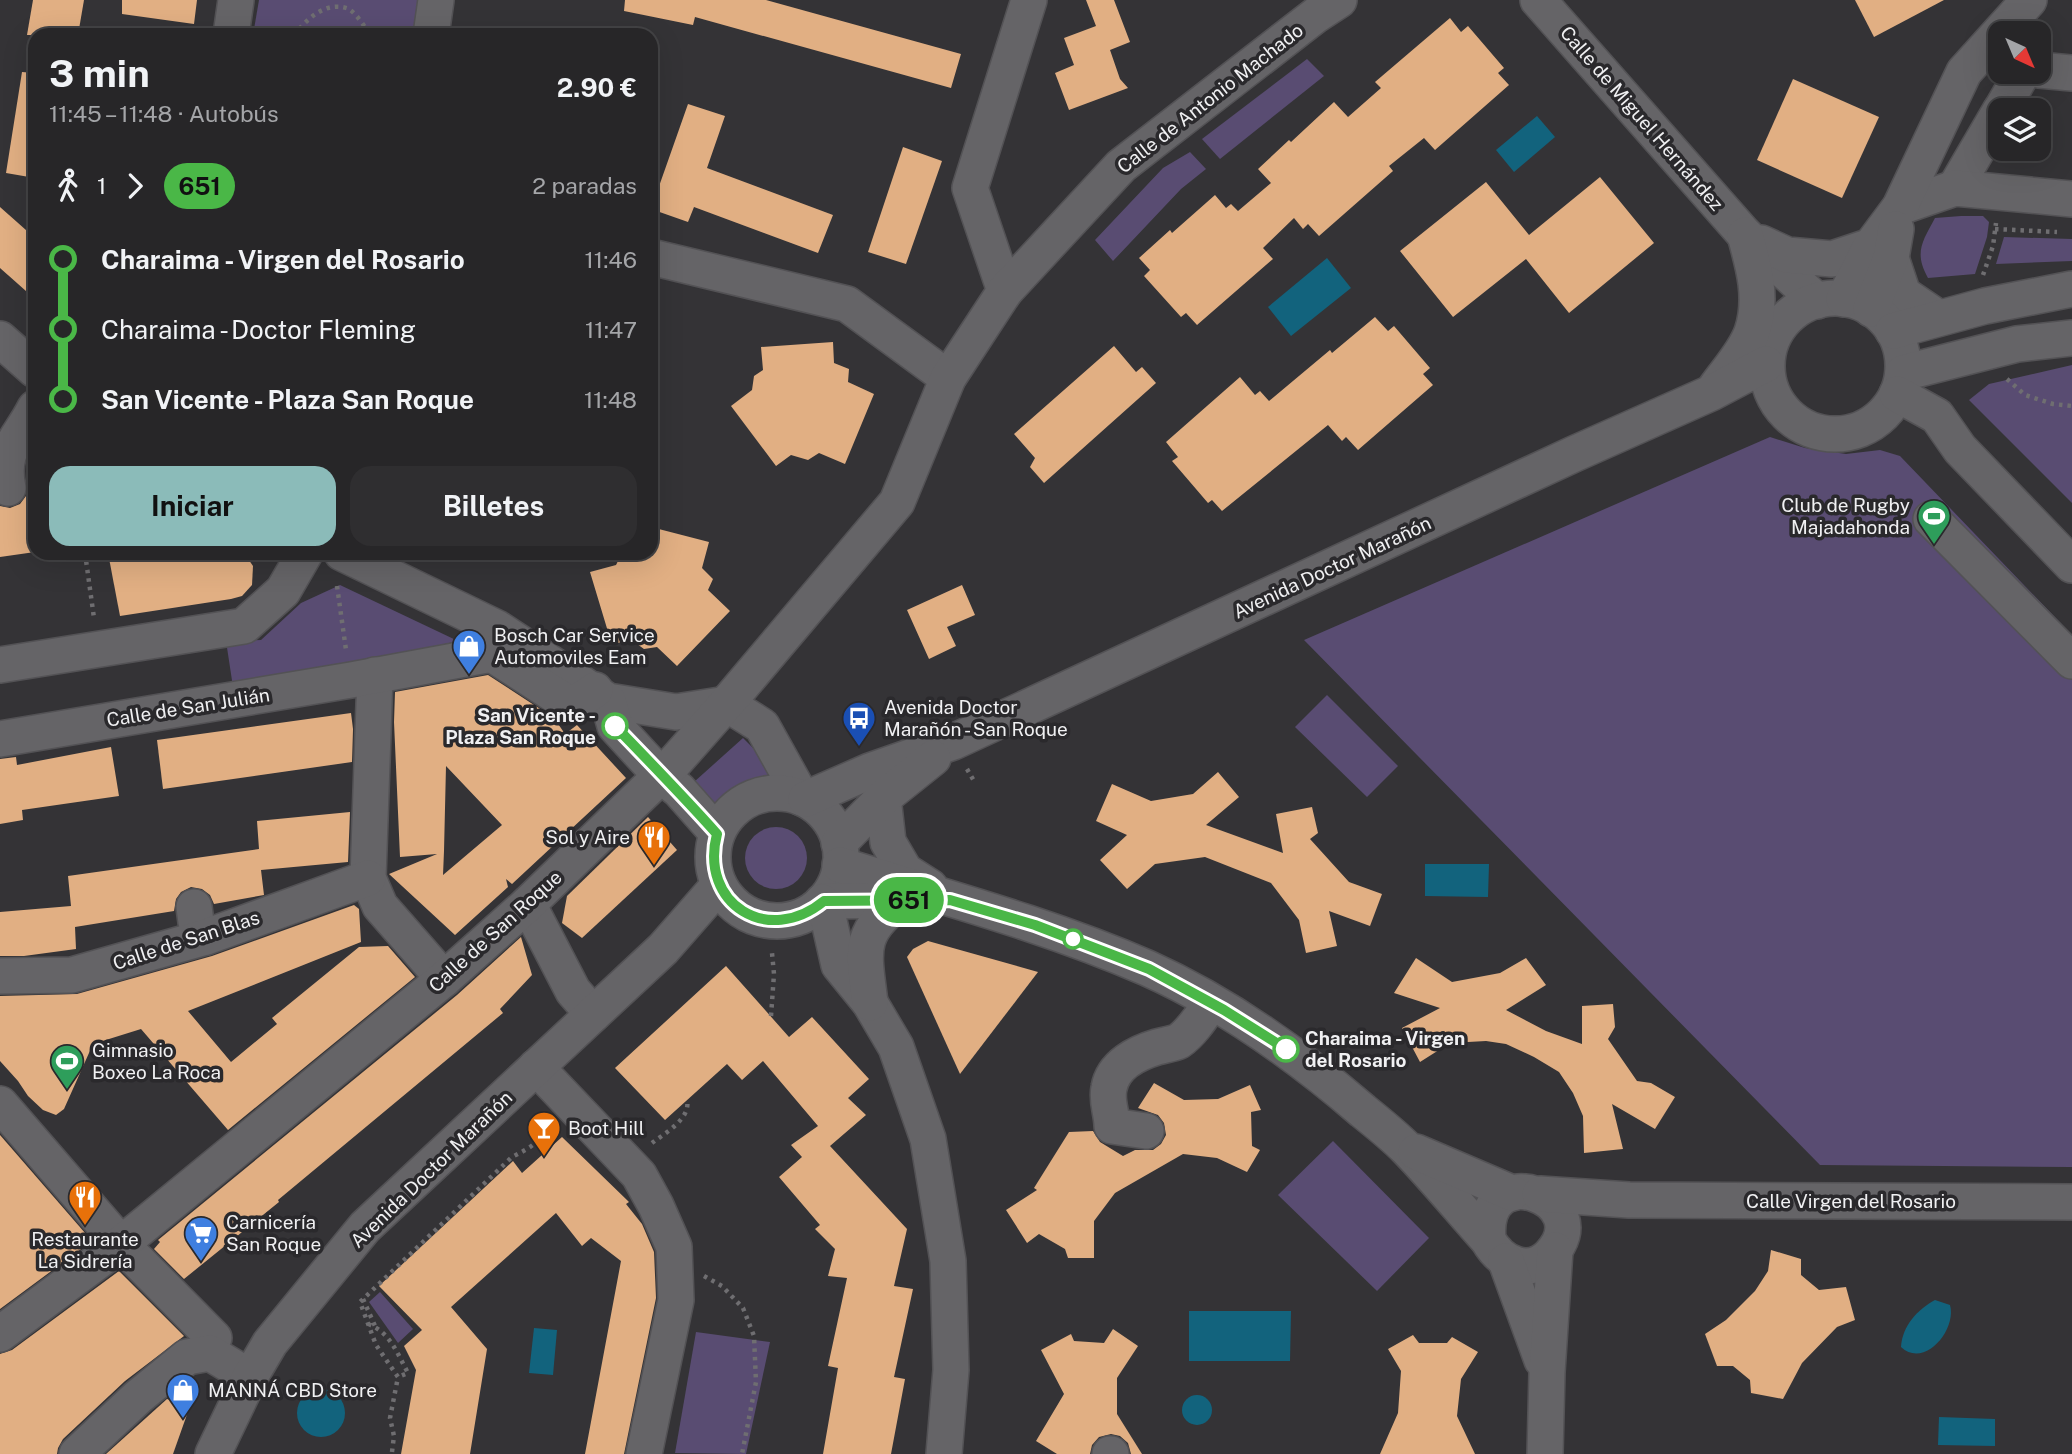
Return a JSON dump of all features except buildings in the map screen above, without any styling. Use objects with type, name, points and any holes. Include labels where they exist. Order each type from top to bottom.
[{"type":"street","points":[[231,28],[236,0]]},
{"type":"street","points":[[432,28],[436,0]]},
{"type":"street","points":[[1005,290],[970,188],[1029,0]]},
{"type":"street","name":"Calle de Miguel Hernández","points":[[1538,0],[1745,235],[1843,311]]},
{"type":"street","points":[[1843,311],[1881,252],[1964,72],[2029,0]]},
{"type":"street","name":"Calle de Antonio Machado","points":[[948,378],[1005,290],[1121,166],[1327,5]]},
{"type":"street","points":[[2051,70],[2072,73]]},
{"type":"street","points":[[1955,188],[1988,133]]},
{"type":"street","points":[[1900,207],[1955,188],[2072,199]]},
{"type":"street","points":[[1745,235],[1787,255],[1832,259],[1881,252]]},
{"type":"street","name":"Calle de Miguel Hernández","points":[[1712,393],[1752,333],[1758,292],[1745,235]]},
{"type":"street","points":[[1881,252],[1903,294],[1937,317]]},
{"type":"street","points":[[658,259],[847,304],[948,378]]},
{"type":"street","points":[[2072,289],[1937,317],[1843,311],[1778,329],[1766,364],[1768,383],[1775,401],[1791,419],[1812,431],[1836,435],[1860,430],[1894,395],[1949,362],[2017,344],[2072,338]]},
{"type":"street","points":[[1843,311],[1901,351],[1894,395],[1915,425],[1960,449]]},
{"type":"street","points":[[0,339],[28,364]]},
{"type":"street","points":[[1937,416],[1939,390],[1949,362]]},
{"type":"street","name":"Avenida Doctor Marañón","points":[[823,901],[835,884],[840,854],[883,798],[959,754],[1574,454],[1712,393],[1766,364]]},
{"type":"street","name":"Calle de San Roque","points":[[0,1334],[123,1245],[444,979],[528,904],[662,776],[727,704],[897,502],[948,378]]},
{"type":"street","points":[[1712,393],[1775,401]]},
{"type":"street","points":[[1894,395],[1937,416],[1960,449],[2072,565]]},
{"type":"street","points":[[8,488],[4,468],[7,457],[28,420]]},
{"type":"street","points":[[1931,519],[2072,661]]},
{"type":"street","points":[[0,665],[244,626],[283,591],[301,560]]},
{"type":"street","points":[[339,566],[497,628],[602,696],[676,712],[727,704],[762,726],[804,798],[825,814],[834,827],[840,854],[950,900],[1075,939],[1149,969],[1211,1003],[1286,1049],[1333,1084],[1406,1148],[1497,1251],[1519,1266],[1533,1266],[1546,1260],[1558,1245],[1629,1200]]},
{"type":"street","name":"Calle de San Julián","points":[[0,738],[492,654],[572,705],[602,696]]},
{"type":"street","points":[[375,675],[361,834],[368,878],[380,906],[444,979]]},
{"type":"street","points":[[602,696],[615,726],[662,776],[679,790],[717,834],[713,850],[713,868],[727,896],[751,916],[770,921],[789,920],[807,913],[823,901],[950,900]]},
{"type":"street","name":"Avenida Doctor Marañón","points":[[717,834],[727,816],[743,803],[762,795],[782,793],[804,798],[870,771],[959,754]]},
{"type":"street","points":[[883,798],[888,842],[905,871],[950,900]]},
{"type":"street","name":"Calle de San Blas","points":[[5,971],[72,975],[200,922],[368,878]]},
{"type":"street","name":"Avenida Doctor Marañón","points":[[213,1454],[250,1377],[270,1343],[365,1227],[663,949],[727,896]]},
{"type":"street","points":[[870,1003],[864,951],[870,932],[881,915],[902,900]]},
{"type":"street","points":[[823,901],[839,965],[870,1003],[896,1047],[928,1139],[948,1261],[951,1370],[944,1454]]},
{"type":"street","points":[[528,904],[573,991],[593,1014]]},
{"type":"street","points":[[1146,1131],[1109,1136],[1109,1086],[1119,1068],[1143,1052],[1177,1042],[1195,1026],[1211,1003]]},
{"type":"street","points":[[536,1067],[639,1175],[674,1247],[676,1300],[643,1454]]},
{"type":"street","points":[[0,1104],[123,1245],[214,1338]]},
{"type":"street","points":[[1406,1148],[1526,1194],[1549,1200],[1560,1218],[1547,1372],[1545,1454]]},
{"type":"street","points":[[1526,1194],[1500,1200],[1491,1212],[1487,1226],[1547,1372]]},
{"type":"street","name":"Calle Virgen del Rosario","points":[[1526,1194],[1629,1200],[2072,1202]]},
{"type":"street","points":[[77,1454],[138,1397],[187,1357],[210,1353],[250,1377]]},
{"type":"path","points":[[301,28],[320,8],[332,6],[349,9],[365,28]]},
{"type":"path","points":[[1980,283],[1993,246],[1994,215]]},
{"type":"path","points":[[1995,229],[2059,232]]},
{"type":"path","points":[[2000,372],[2025,396],[2072,406]]},
{"type":"path","points":[[86,560],[95,626]]},
{"type":"path","points":[[339,566],[347,656]]},
{"type":"path","points":[[959,754],[974,781]]},
{"type":"path","points":[[771,1016],[774,974],[772,953]]},
{"type":"path","points":[[654,1141],[684,1116],[687,1100]]},
{"type":"path","name":"Avenida Doctor Marañón","points":[[363,1299],[512,1157],[533,1146],[543,1135],[544,1112]]},
{"type":"path","points":[[699,1274],[722,1286],[732,1295],[743,1308],[754,1336],[756,1382],[743,1454]]},
{"type":"path","points":[[363,1299],[360,1302],[376,1345],[398,1377],[390,1418],[394,1436],[392,1452]]},
{"type":"path","points":[[363,1299],[376,1327]]},
{"type":"path","points":[[367,1324],[381,1329],[388,1338],[408,1373],[398,1377]]},
{"type":"shaded area","points":[[259,0],[418,0],[414,28],[254,28]]},
{"type":"shaded area","points":[[1307,59],[1324,76],[1220,159],[1202,139]]},
{"type":"shaded area","points":[[1190,152],[1206,169],[1181,189],[1113,261],[1095,240],[1163,168]]},
{"type":"shaded area","points":[[1983,216],[1989,222],[1975,274],[1928,278],[1921,261],[1921,248],[1930,226],[1935,218]]},
{"type":"shaded area","points":[[2004,237],[2072,239],[2072,261],[1996,264]]},
{"type":"shaded area","points":[[2072,365],[2072,503],[1969,400],[1989,384]]},
{"type":"shaded area","points":[[1770,437],[1805,448],[1846,454],[1880,450],[1900,456],[2072,635],[2072,1167],[1820,1165],[1304,640]]},
{"type":"shaded area","points":[[340,585],[458,641],[233,687],[226,641],[261,640],[301,603]]},
{"type":"shaded area","points":[[1327,695],[1398,766],[1367,797],[1295,727]]},
{"type":"shaded area","points":[[743,738],[778,773],[736,788],[714,807],[694,782]]},
{"type":"shaded area","points":[[776,827],[798,836],[807,858],[798,880],[776,889],[754,880],[745,858],[754,836]]},
{"type":"shaded area","points":[[1333,1141],[1429,1238],[1377,1291],[1278,1195]]},
{"type":"shaded area","points":[[380,1292],[413,1329],[398,1343],[369,1302]]},
{"type":"shaded area","points":[[696,1332],[770,1342],[746,1454],[675,1453]]},
{"type":"water","points":[[1537,116],[1555,137],[1514,172],[1496,150]]},
{"type":"water","points":[[1327,258],[1351,288],[1291,336],[1268,307]]},
{"type":"water","points":[[1425,864],[1489,864],[1488,897],[1425,896]]},
{"type":"water","points":[[1935,1300],[1950,1305],[1949,1325],[1937,1344],[1919,1353],[1910,1353],[1901,1347],[1904,1332],[1917,1313]]},
{"type":"water","points":[[1189,1311],[1291,1311],[1290,1361],[1189,1361]]},
{"type":"water","points":[[534,1328],[557,1330],[553,1375],[529,1373]]},
{"type":"water","points":[[321,1389],[330,1390],[338,1396],[344,1404],[344,1422],[338,1430],[330,1436],[321,1437],[312,1436],[304,1430],[298,1422],[297,1413],[298,1404],[304,1396],[312,1390]]},
{"type":"water","points":[[1197,1395],[1208,1399],[1212,1410],[1208,1421],[1197,1425],[1186,1421],[1182,1410],[1186,1399]]},
{"type":"water","points":[[1939,1417],[1995,1419],[1995,1446],[1938,1445]]},
{"type":"bus line","name":"651","points":[[615,726],[662,776],[679,790],[717,834],[713,850],[713,868],[719,885],[736,907],[751,916],[770,921],[789,920],[807,913],[824,901],[950,900],[1035,925],[1149,969],[1224,1010],[1286,1049]]},
{"type":"place","name":"Club de Rugby Majadahonda","points":[[1934,546]]},
{"type":"place","name":"Bosch Car Service Automoviles Eam","points":[[469,676]]},
{"type":"place","name":"San Vicente - Plaza San Roque","points":[[615,726]]},
{"type":"place","name":"Avenida Doctor Marañón - San Roque","points":[[859,748]]},
{"type":"place","name":"Sol y Aire","points":[[654,867]]},
{"type":"place","name":"Charaima - Virgen del Rosario","points":[[1286,1049]]},
{"type":"place","name":"Gimnasio Boxeo La Roca","points":[[67,1091]]},
{"type":"place","name":"Boot Hill","points":[[544,1158]]},
{"type":"place","name":"Restaurante La Sidrería","points":[[85,1227]]},
{"type":"place","name":"Carnicería San Roque","points":[[201,1263]]},
{"type":"place","name":"MANNÁ CBD Store","points":[[183,1420]]}]
